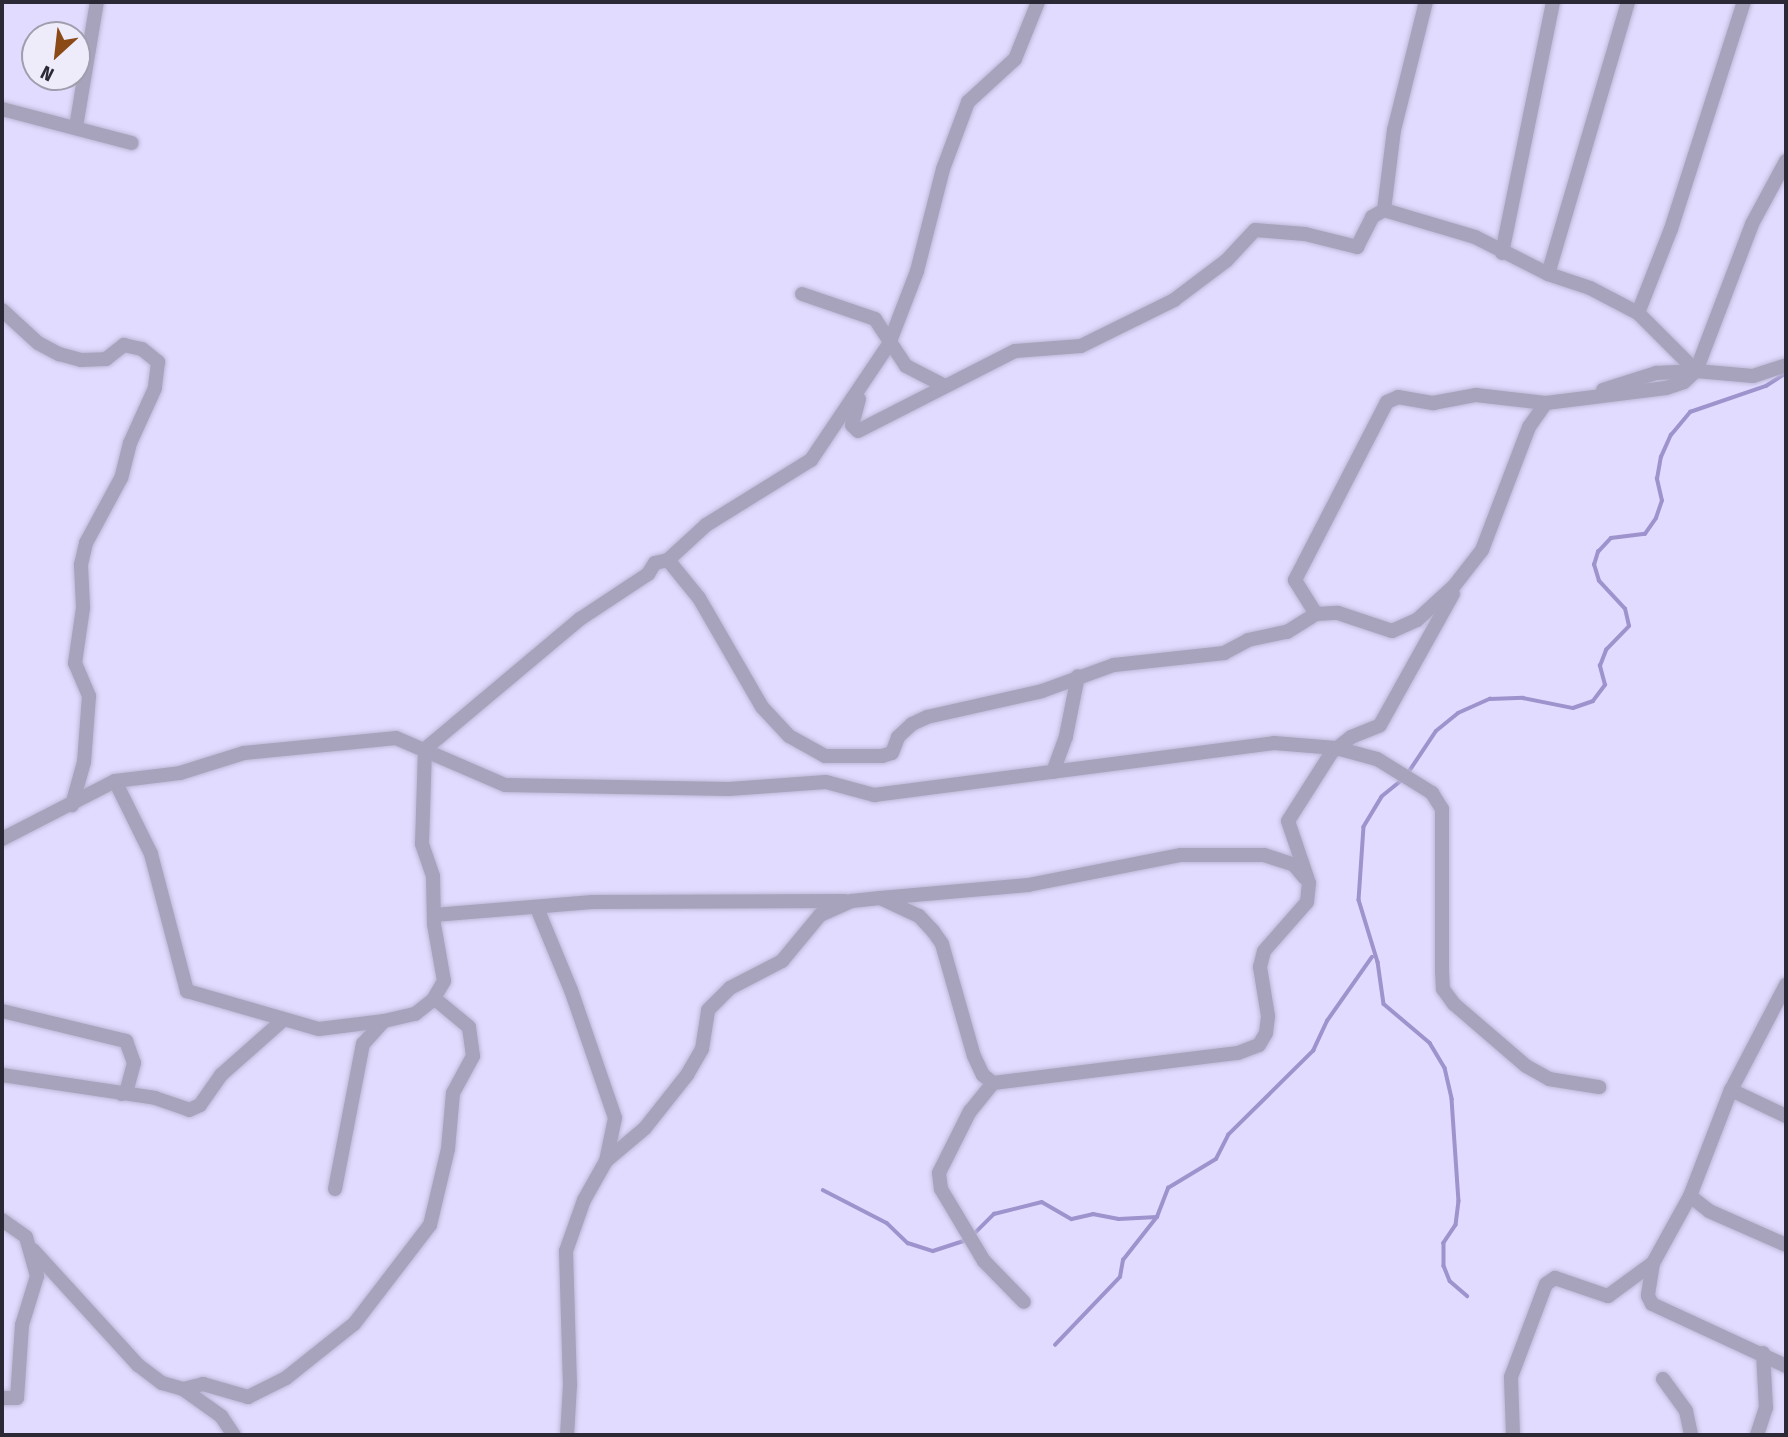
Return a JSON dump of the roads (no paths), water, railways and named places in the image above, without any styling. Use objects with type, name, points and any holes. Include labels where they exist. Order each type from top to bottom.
[{"type":"street","points":[[76,127],[97,2]]},
{"type":"street","points":[[425,750],[580,619],[648,574],[655,563],[668,560],[706,525],[811,460],[889,344],[917,271],[943,169],[968,102],[1015,59],[1038,2]]},
{"type":"street","points":[[864,384],[852,425],[858,431],[943,384],[1015,351],[1043,352],[1081,346],[1174,300],[1226,261],[1255,230],[1305,234],[1357,247],[1372,217],[1384,209],[1394,130],[1426,2]]},
{"type":"street","points":[[1502,253],[1553,2]]},
{"type":"street","points":[[1548,274],[1628,2]]},
{"type":"street","points":[[1638,313],[1671,229],[1744,2]]},
{"type":"street","points":[[2,109],[132,143]]},
{"type":"street","points":[[1316,614],[1295,580],[1387,402],[1398,397],[1433,403],[1476,395],[1546,403],[1597,394],[1666,388],[1684,382],[1696,371],[1702,346],[1752,225],[1786,161]]},
{"type":"street","points":[[1384,209],[1475,237],[1548,274],[1590,288],[1638,313],[1696,371],[1753,376],[1786,365]]},
{"type":"street","points":[[802,293],[875,319],[887,332],[889,344],[906,366],[943,384]]},
{"type":"street","points":[[2,310],[38,343],[59,354],[81,360],[106,359],[124,345],[142,349],[158,362],[155,388],[130,443],[121,478],[86,543],[81,565],[83,608],[75,663],[89,706],[83,761],[72,805]]},
{"type":"street","points":[[880,898],[919,916],[942,944],[974,1056],[982,1075],[993,1083],[1238,1052],[1259,1045],[1266,1033],[1268,1016],[1260,967],[1264,951],[1307,902],[1309,883],[1288,821],[1306,788],[1336,748],[1380,726],[1456,583],[1491,532],[1529,427],[1546,403]]},
{"type":"street","points":[[668,560],[699,598],[713,629],[762,707],[789,736],[825,756],[882,756],[892,753],[898,737],[912,724],[927,717],[1042,691],[1114,665],[1224,653],[1248,640],[1287,632],[1316,614],[1338,613],[1392,631],[1417,620],[1456,583]]},
{"type":"street","points":[[1053,772],[1066,736],[1078,676]]},
{"type":"street","points":[[2,839],[72,805],[115,780],[180,773],[244,753],[396,738],[505,785],[729,789],[826,782],[874,795],[1274,743],[1336,748],[1377,758],[1432,793],[1442,809],[1441,971],[1443,989],[1454,1004],[1525,1066],[1549,1079],[1599,1087]]},
{"type":"street","points":[[115,780],[151,854],[187,992],[256,1008],[282,1021],[330,1030],[415,1014],[435,998],[444,981],[434,915],[433,876],[422,844],[420,816],[426,785],[425,750]]},
{"type":"street","points":[[434,915],[592,902],[852,901],[1028,885],[1194,855],[1264,855],[1294,865],[1309,883]]},
{"type":"street","points":[[606,1161],[645,1128],[687,1075],[702,1049],[708,1010],[730,988],[782,961],[820,915],[852,901]]},
{"type":"street","points":[[537,908],[615,1118],[606,1161],[584,1200],[566,1251],[570,1369],[567,1435]]},
{"type":"street","points":[[1513,1435],[1511,1377],[1546,1284],[1555,1278],[1608,1296],[1653,1264],[1668,1244],[1690,1196],[1731,1090],[1782,1004],[1786,985]]},
{"type":"street","points":[[183,1390],[203,1384],[248,1397],[295,1372],[354,1324],[430,1225],[448,1149],[453,1093],[471,1065],[473,1041],[469,1027],[435,998]]},
{"type":"street","points":[[2,1011],[126,1041],[134,1063],[127,1090],[121,1094]]},
{"type":"street","points":[[2,1075],[155,1098],[189,1110],[200,1105],[221,1074],[282,1021]]},
{"type":"street","points":[[335,1189],[363,1044],[384,1021]]},
{"type":"street","points":[[993,1083],[970,1111],[939,1174],[942,1189],[984,1261],[1024,1302]]},
{"type":"street","points":[[1731,1090],[1786,1115]]},
{"type":"street","points":[[1690,1196],[1709,1212],[1786,1245]]},
{"type":"street","points":[[2,1220],[20,1230],[33,1251],[146,1372],[183,1390],[221,1416],[234,1435]]},
{"type":"street","points":[[2,1398],[17,1398],[22,1325],[37,1276],[33,1251]]},
{"type":"street","points":[[1653,1264],[1648,1296],[1652,1304],[1763,1353],[1786,1366]]},
{"type":"street","points":[[1757,1435],[1766,1408],[1763,1353]]},
{"type":"street","points":[[1664,1379],[1686,1411],[1691,1435]]},
{"type":"waterway","points":[[1408,773],[1436,731],[1458,713],[1490,699],[1523,698],[1573,708],[1593,701],[1605,685],[1600,666],[1606,650],[1629,626],[1625,609],[1599,581],[1594,565],[1598,552],[1611,538],[1645,534],[1656,518],[1662,501],[1657,479],[1661,457],[1671,435],[1690,412],[1766,386],[1786,373]]},
{"type":"waterway","points":[[1404,779],[1382,797],[1364,827],[1359,900],[1378,962],[1384,1004],[1430,1043],[1445,1068],[1452,1099],[1459,1201],[1456,1225],[1444,1243],[1444,1266],[1450,1281],[1467,1296]]},
{"type":"waterway","points":[[1055,1345],[1120,1277],[1123,1260],[1157,1217],[1168,1188],[1216,1159],[1228,1135],[1313,1051],[1327,1021],[1372,957]]},
{"type":"waterway","points":[[823,1190],[887,1223],[908,1243],[933,1251],[966,1240]]},
{"type":"waterway","points":[[972,1236],[994,1214],[1042,1202],[1072,1219],[1093,1214],[1119,1219],[1157,1217]]}]
